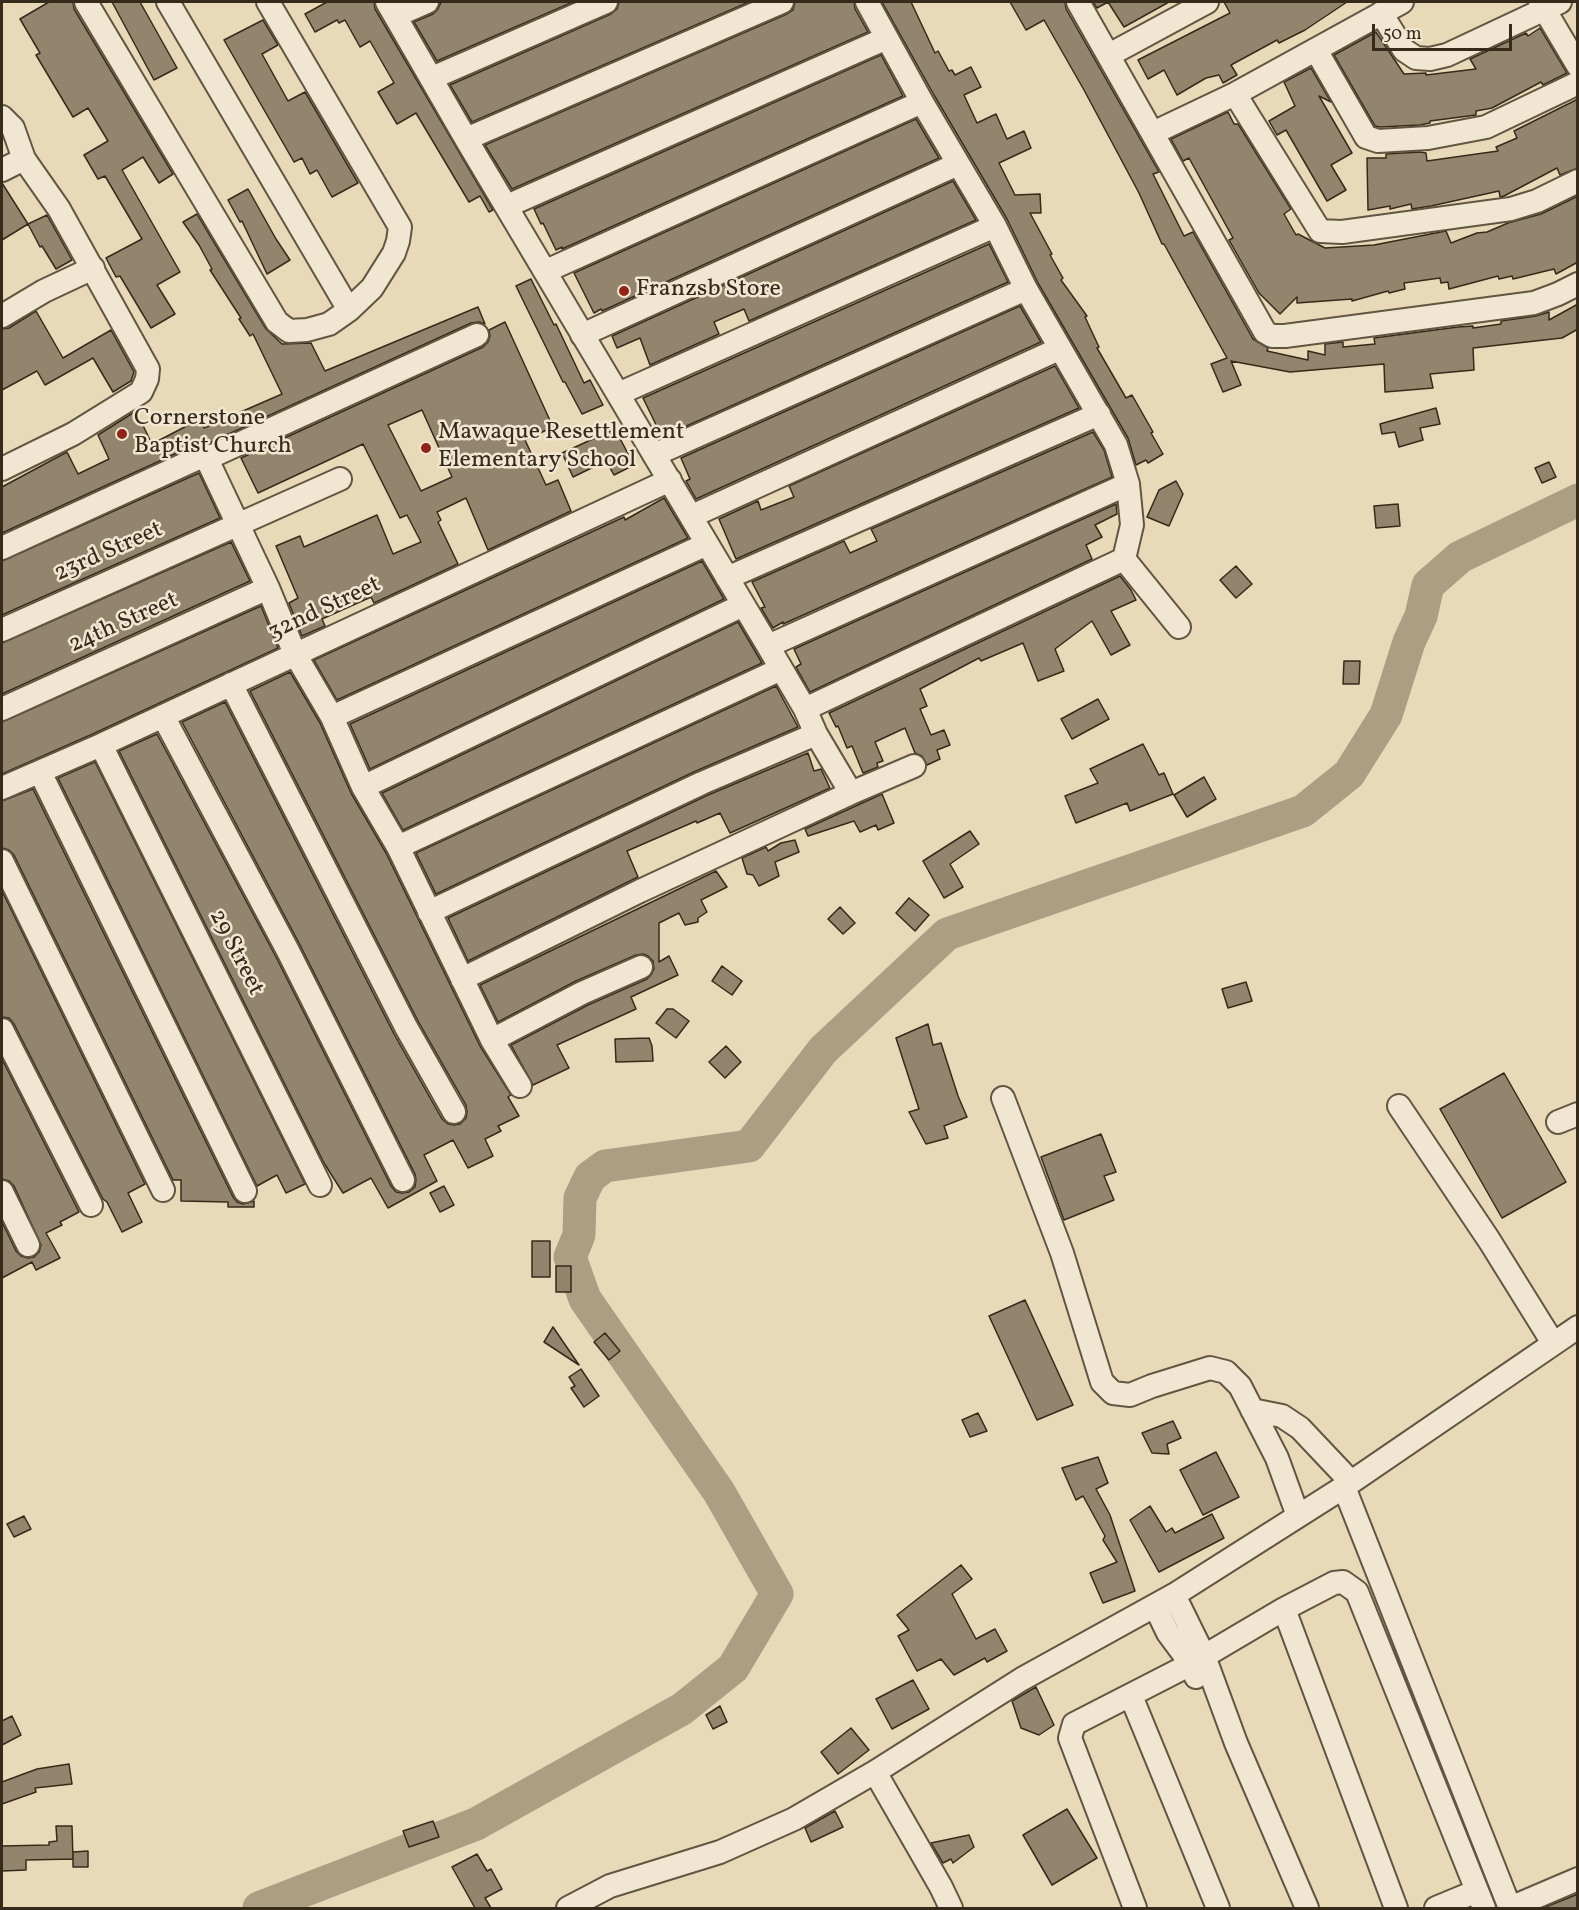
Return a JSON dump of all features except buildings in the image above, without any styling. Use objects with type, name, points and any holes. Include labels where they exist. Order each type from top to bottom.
[{"type":"street","points":[[86,2],[277,322],[289,331],[307,330],[329,324],[349,310],[372,288],[394,253],[400,227],[268,2]]},
{"type":"street","points":[[168,2],[349,310]]},
{"type":"street","points":[[427,2],[391,8],[582,335],[692,516],[805,709],[816,734],[851,793]]},
{"type":"street","points":[[432,78],[606,2]]},
{"type":"street","points":[[466,139],[782,2]]},
{"type":"street","points":[[867,2],[922,102],[995,226],[1059,349],[1116,446],[1128,484],[1132,525],[1124,559]]},
{"type":"street","points":[[1078,2],[1264,332],[1272,336],[1286,336],[1534,303],[1578,284]]},
{"type":"street","points":[[1109,56],[1207,2]]},
{"type":"street","points":[[1153,133],[1235,94],[1402,2]]},
{"type":"street","points":[[1381,13],[1404,50],[1416,58],[1430,58],[1447,56],[1548,4],[1578,66]]},
{"type":"street","points":[[507,206],[887,38]]},
{"type":"street","points":[[1316,50],[1366,137],[1378,141],[1428,138],[1486,128],[1578,83]]},
{"type":"street","points":[[1235,94],[1320,231],[1342,232],[1511,209],[1537,201],[1578,181]]},
{"type":"street","points":[[546,271],[922,102]]},
{"type":"street","points":[[2,117],[13,128],[24,159],[58,209],[93,268],[148,369],[147,379],[141,392],[73,434],[2,469]]},
{"type":"street","points":[[2,170],[24,159]]},
{"type":"street","points":[[582,335],[958,164]]},
{"type":"street","points":[[618,394],[995,226]]},
{"type":"street","points":[[2,316],[45,291],[93,268]]},
{"type":"street","points":[[654,455],[1026,289]]},
{"type":"street","points":[[2,548],[477,335]]},
{"type":"street","points":[[692,516],[1059,349]]},
{"type":"street","points":[[727,578],[1099,414]]},
{"type":"street","points":[[203,457],[268,588],[295,654],[332,717],[363,787],[398,848],[492,1040],[520,1086]]},
{"type":"street","name":"23rd Street","points":[[2,630],[340,479]]},
{"type":"street","name":"32nd Street","points":[[2,788],[101,745],[670,480]]},
{"type":"street","points":[[768,646],[1128,484]]},
{"type":"street","points":[[332,717],[707,544]]},
{"type":"street","points":[[1124,559],[1179,627]]},
{"type":"street","points":[[805,709],[1124,559]]},
{"type":"street","name":"24th Street","points":[[2,709],[268,588]]},
{"type":"street","points":[[363,787],[743,605]]},
{"type":"street","points":[[398,848],[781,669]]},
{"type":"street","points":[[231,684],[406,1027],[454,1112]]},
{"type":"street","points":[[163,716],[288,951],[403,1180]]},
{"type":"street","points":[[429,912],[702,783],[816,734]]},
{"type":"street","name":"29 Street","points":[[101,745],[320,1185]]},
{"type":"street","points":[[462,979],[640,891],[914,766]]},
{"type":"street","points":[[40,772],[245,1191]]},
{"type":"street","points":[[2,861],[163,1190]]},
{"type":"street","points":[[492,1040],[582,993],[641,967]]},
{"type":"street","points":[[2,1030],[91,1205]]},
{"type":"street","points":[[1003,1098],[1062,1253],[1102,1382],[1113,1393],[1130,1395],[1210,1368],[1226,1372],[1240,1386],[1277,1458],[1298,1516]]},
{"type":"street","points":[[1399,1106],[1489,1240],[1553,1343]]},
{"type":"street","points":[[2,1192],[28,1245]]},
{"type":"street","points":[[568,1908],[610,1886],[730,1848],[794,1819],[875,1772],[1022,1679],[1164,1600],[1348,1485],[1578,1327]]},
{"type":"street","points":[[1252,1410],[1282,1416],[1300,1428],[1348,1485],[1510,1908],[1578,1879]]},
{"type":"street","points":[[1135,1908],[1070,1738],[1074,1724],[1197,1660],[1334,1582],[1343,1582],[1356,1592],[1481,1900],[1436,1908]]},
{"type":"street","points":[[1164,1600],[1197,1660],[1236,1743],[1307,1908]]},
{"type":"street","points":[[1284,1609],[1396,1908]]},
{"type":"street","points":[[1197,1660],[1291,1908]]},
{"type":"street","points":[[1131,1696],[1218,1908]]},
{"type":"street","points":[[875,1772],[951,1908]]},
{"type":"waterway","points":[[259,1908],[476,1824],[682,1709],[733,1668],[777,1594],[719,1492],[585,1299],[570,1257],[579,1235],[580,1198],[590,1177],[605,1166],[749,1146],[823,1050],[947,934],[1303,811],[1349,774],[1386,715],[1409,642],[1421,616],[1428,585],[1460,557],[1578,500]]},
{"type":"place","name":"Franzsb Store","points":[[624,291]]},
{"type":"place","name":"Cornerstone Baptist Church","points":[[122,434]]},
{"type":"place","name":"Mawaque Resettlement Elementary School","points":[[426,448]]}]
